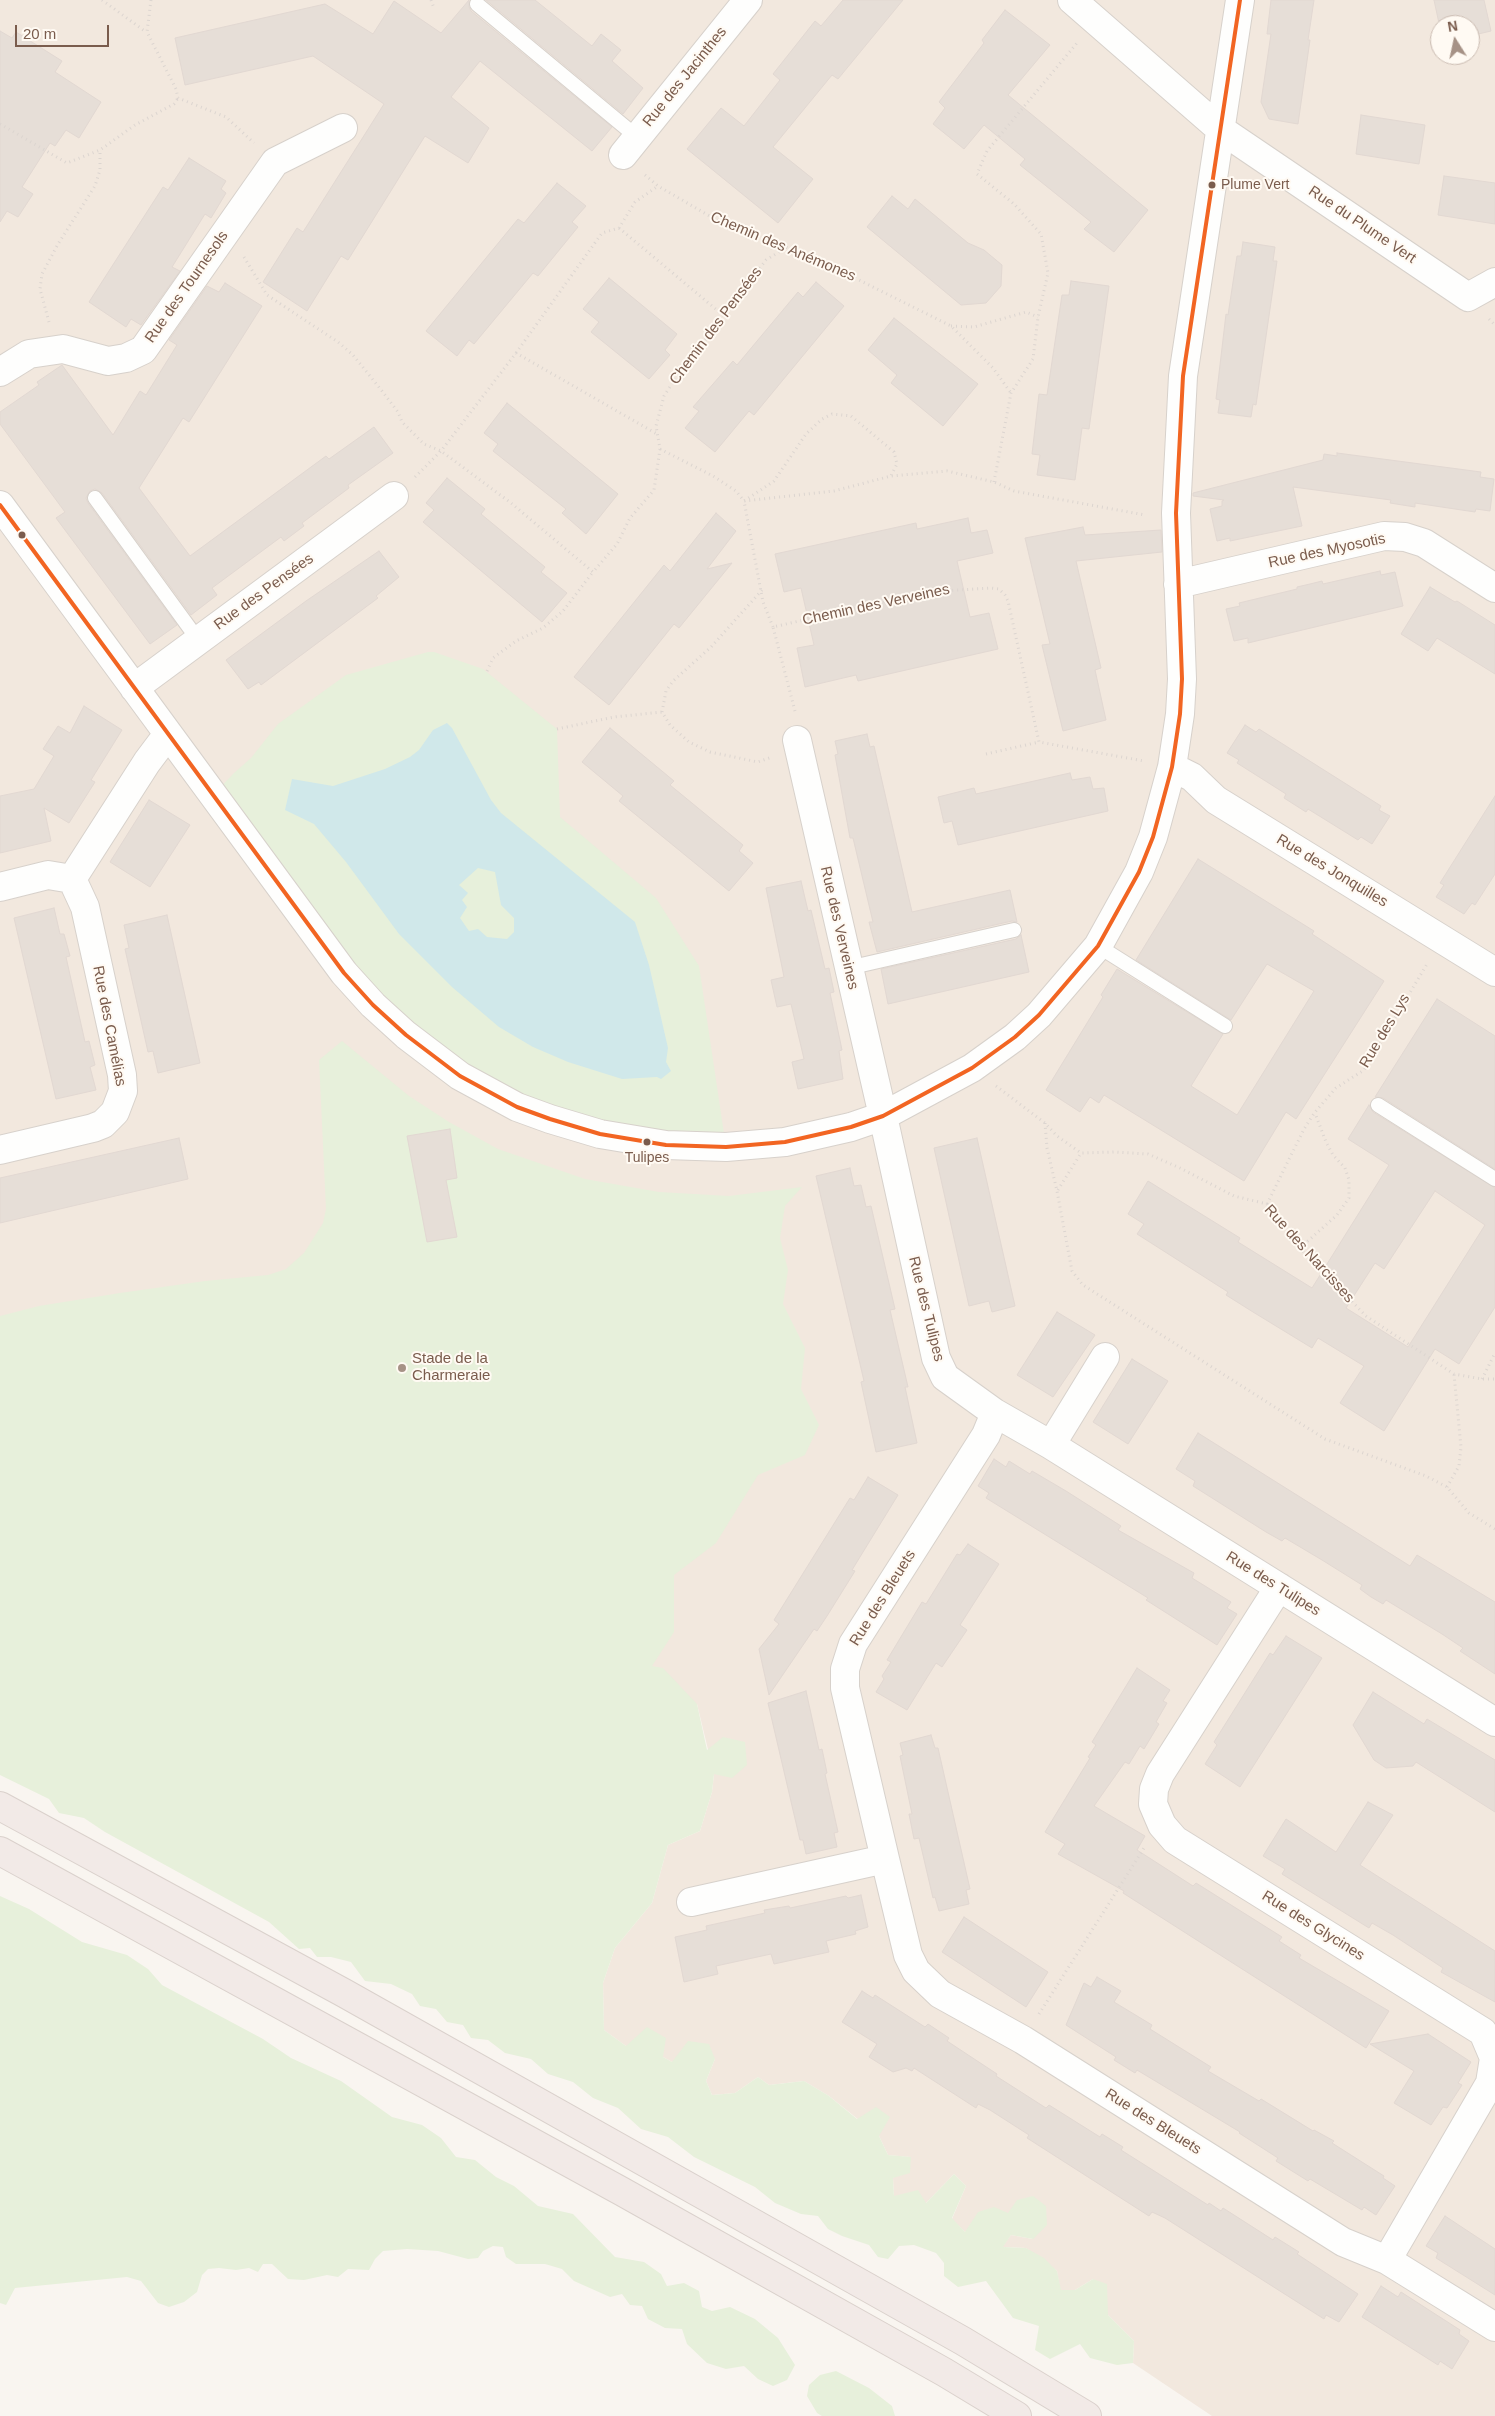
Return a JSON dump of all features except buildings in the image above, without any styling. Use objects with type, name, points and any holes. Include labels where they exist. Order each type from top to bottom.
[{"type":"highway","points":[[0,1806],[344,1993],[963,2341],[1087,2416]]},
{"type":"highway","points":[[0,1851],[621,2191],[944,2372],[1017,2416]]},
{"type":"street","name":"Rue des Jacinthes","points":[[630,146],[748,0]]},
{"type":"street","name":"Rue du Plume Vert","points":[[1072,0],[1220,129],[1468,297],[1495,282]]},
{"type":"street","points":[[2,513],[134,688],[344,973],[373,1005],[406,1035],[460,1076],[517,1107],[567,1124],[600,1134],[666,1145],[726,1147],[785,1142],[851,1127],[883,1116],[972,1068],[1039,1015],[1061,992],[1098,946],[1139,872],[1153,837],[1172,766],[1180,714],[1182,679],[1176,513],[1183,376],[1240,0]]},
{"type":"street","name":"Rue des Tournesols","points":[[0,372],[29,354],[63,350],[108,361],[126,358],[143,350],[275,162],[343,128]]},
{"type":"street","name":"Rue des Pensées","points":[[134,688],[394,496]]},
{"type":"street","name":"Rue des Myosotis","points":[[1178,584],[1384,536],[1405,537],[1424,543],[1495,588]]},
{"type":"street","points":[[0,887],[48,876],[72,879],[147,762],[168,734]]},
{"type":"street","name":"Rue des Verveines","points":[[797,740],[883,1116]]},
{"type":"street","name":"Rue des Jonquilles","points":[[1172,766],[1192,777],[1216,800],[1443,939],[1492,962]]},
{"type":"street","name":"Rue des Camélias","points":[[0,1150],[103,1124],[115,1112],[123,1091],[122,1075],[85,907],[72,879]]},
{"type":"street","name":"Rue des Tulipes","points":[[883,1116],[936,1358],[945,1377],[995,1413],[1051,1445],[1495,1722]]},
{"type":"street","points":[[1051,1445],[1104,1357]]},
{"type":"street","name":"Rue des Bleuets","points":[[995,1413],[986,1435],[853,1644],[847,1658],[845,1688],[908,1955],[921,1977],[940,1994],[1023,2040],[1343,2242],[1387,2260],[1495,2326]]},
{"type":"street","name":"Rue des Glycines","points":[[1279,1587],[1160,1774],[1154,1789],[1153,1804],[1168,1834],[1181,1844],[1483,2032],[1494,2058],[1490,2083],[1387,2260]]},
{"type":"street","points":[[690,1902],[885,1859]]},
{"type":"lane","points":[[477,4],[630,146]]},
{"type":"lane","points":[[95,498],[199,640]]},
{"type":"lane","points":[[848,968],[1014,930]]},
{"type":"lane","points":[[1098,946],[1225,1026]]},
{"type":"lane","points":[[1378,1105],[1495,1179]]},
{"type":"path","points":[[0,124],[67,163],[100,150],[135,125],[174,104],[178,98],[176,89],[147,32],[102,0]]},
{"type":"path","points":[[147,32],[150,0]]},
{"type":"path","points":[[431,0],[434,8]]},
{"type":"path","points":[[994,482],[1011,393],[1033,358],[1038,317],[1048,272],[1041,234],[1014,204],[977,174],[987,151],[1096,20]]},
{"type":"path","points":[[178,98],[226,117],[275,162]]},
{"type":"path","name":"Chemin des Anémones","points":[[630,146],[658,186],[725,225],[787,247],[830,265],[950,326],[993,368],[1011,393]]},
{"type":"path","points":[[63,350],[55,340],[43,307],[40,289],[41,282],[58,244],[95,186],[100,170],[100,150]]},
{"type":"path","points":[[394,496],[441,451],[516,352],[602,233],[619,228],[635,202],[646,197],[658,186]]},
{"type":"path","points":[[619,228],[724,316]]},
{"type":"path","points":[[226,230],[236,240],[252,273],[267,296],[338,342],[353,355],[382,391],[402,422],[424,444],[441,451],[511,503],[593,572]]},
{"type":"path","name":"Chemin des Pensées","points":[[486,671],[493,658],[516,641],[543,628],[563,611],[617,544],[630,518],[654,490],[660,449],[656,426],[664,396],[683,367],[766,260],[787,247]]},
{"type":"path","name":"Chemin des Anémones","points":[[950,326],[974,327],[1026,312],[1038,317]]},
{"type":"path","points":[[516,352],[657,434]]},
{"type":"path","points":[[744,501],[774,481],[806,434],[822,419],[832,414],[851,416],[894,452],[897,464],[890,476]]},
{"type":"path","points":[[660,449],[713,476],[736,491],[744,501],[762,590],[763,602],[774,627],[800,728],[797,740],[784,754],[758,762],[735,759],[710,752],[689,742],[670,725],[662,712],[666,691],[673,681],[711,647],[762,590]]},
{"type":"path","points":[[744,501],[834,492],[890,476],[947,471],[994,482],[1014,491],[1146,515],[1176,513]]},
{"type":"path","name":"Chemin des Verveines","points":[[774,627],[927,592],[975,587],[999,589],[1008,601],[1039,742]]},
{"type":"path","points":[[558,729],[614,717],[662,712]]},
{"type":"path","points":[[986,754],[1039,742],[1172,766]]},
{"type":"path","name":"Rue des Lys","points":[[1267,1204],[1304,1129],[1315,1112],[1336,1088],[1364,1070],[1408,993],[1443,939]]},
{"type":"path","points":[[972,1068],[1044,1123],[1057,1136],[1082,1153],[1057,1191]]},
{"type":"path","points":[[1300,1248],[1336,1215],[1349,1198],[1349,1180],[1345,1168],[1333,1155],[1326,1142],[1315,1112]]},
{"type":"path","points":[[1044,1123],[1046,1148],[1057,1191],[1072,1271],[1083,1285],[1325,1439],[1426,1476],[1448,1487],[1469,1513],[1495,1529]]},
{"type":"path","name":"Rue des Narcisses","points":[[1082,1153],[1148,1154],[1234,1196],[1267,1204],[1281,1226],[1300,1248],[1366,1316],[1454,1374]]},
{"type":"path","points":[[1482,1379],[1495,1353]]},
{"type":"path","points":[[1448,1487],[1459,1466],[1461,1447],[1454,1374],[1482,1379],[1495,1379]]},
{"type":"path","points":[[1023,2040],[1136,1859],[1162,1825]]},
{"type":"shaded area","points":[[0,0],[1495,0],[1495,2416],[1212,2416],[1133,2363],[1134,2341],[1108,2315],[1093,2279],[1075,2290],[1060,2290],[1057,2271],[1026,2248],[1002,2247],[1011,2235],[1033,2239],[1008,2213],[965,2232],[952,2219],[966,2186],[954,2174],[925,2204],[894,2196],[893,2178],[910,2157],[888,2155],[879,2136],[829,2096],[804,2081],[769,2085],[758,2077],[735,2093],[712,2095],[706,2081],[715,2059],[672,2062],[663,2057],[626,2046],[604,2030],[603,1983],[615,1948],[652,1903],[668,1845],[700,1831],[712,1792],[714,1774],[697,1704],[0,1662]]},
{"type":"green space","points":[[428,652],[434,652],[483,669],[557,729],[560,817],[656,898],[699,966],[726,1147],[600,1134],[406,1035],[213,795],[251,758],[278,724],[346,675]]},
{"type":"green space","name":"Stade de la Charmeraie","points":[[342,1041],[409,1096],[449,1122],[498,1149],[585,1179],[659,1192],[729,1196],[802,1187],[785,1206],[780,1238],[788,1270],[783,1304],[805,1348],[801,1389],[819,1425],[805,1455],[758,1475],[716,1543],[674,1575],[674,1632],[652,1666],[663,1668],[697,1704],[707,1750],[723,1737],[745,1742],[747,1765],[732,1778],[714,1774],[712,1792],[700,1831],[668,1845],[652,1903],[615,1948],[603,1983],[604,2030],[626,2046],[647,2027],[666,2038],[663,2057],[672,2062],[688,2041],[709,2044],[715,2059],[706,2081],[712,2095],[735,2093],[758,2077],[769,2085],[804,2081],[829,2096],[857,2119],[876,2107],[890,2117],[879,2136],[888,2155],[911,2157],[910,2173],[893,2178],[894,2196],[918,2190],[926,2203],[954,2174],[966,2186],[952,2218],[965,2232],[978,2212],[994,2207],[1008,2213],[1017,2200],[1033,2196],[1046,2206],[1047,2225],[1033,2239],[1011,2235],[1003,2247],[1026,2248],[1044,2258],[1057,2271],[1061,2290],[1075,2290],[1093,2279],[1107,2284],[1108,2315],[1134,2341],[1133,2363],[1117,2365],[1090,2358],[1080,2344],[1050,2359],[1035,2350],[1039,2326],[1013,2318],[986,2281],[958,2287],[944,2276],[944,2263],[936,2253],[914,2245],[899,2246],[888,2259],[878,2257],[869,2245],[828,2229],[818,2216],[801,2214],[775,2203],[755,2187],[694,2157],[668,2137],[641,2129],[618,2108],[593,2098],[573,2082],[548,2074],[531,2059],[505,2053],[488,2040],[471,2038],[463,2025],[447,2022],[436,2009],[420,2006],[412,1994],[391,1984],[365,1981],[351,1962],[331,1957],[317,1957],[310,1948],[299,1949],[269,1922],[105,1832],[84,1818],[59,1813],[49,1799],[0,1775],[0,1316],[39,1306],[205,1281],[268,1275],[286,1269],[304,1253],[323,1223],[326,1209],[319,1060]]},
{"type":"green space","points":[[0,1896],[29,1909],[82,1942],[127,1955],[148,1969],[162,1985],[263,2039],[291,2058],[341,2081],[392,2117],[422,2125],[441,2138],[456,2157],[475,2160],[496,2177],[514,2186],[538,2206],[573,2214],[615,2257],[644,2262],[661,2274],[667,2286],[684,2283],[699,2291],[702,2307],[712,2311],[730,2307],[755,2319],[778,2338],[795,2365],[787,2380],[773,2386],[758,2379],[744,2366],[726,2369],[707,2363],[687,2344],[682,2329],[665,2328],[648,2319],[642,2306],[630,2305],[622,2294],[610,2297],[574,2281],[562,2269],[545,2264],[516,2264],[506,2257],[503,2247],[493,2246],[483,2251],[478,2258],[468,2259],[438,2251],[407,2249],[383,2251],[375,2259],[369,2270],[348,2269],[338,2277],[327,2275],[304,2280],[288,2279],[272,2264],[263,2264],[258,2272],[249,2268],[236,2270],[208,2269],[202,2275],[197,2292],[184,2302],[169,2307],[158,2303],[141,2281],[127,2277],[15,2288],[6,2305],[0,2303]]},
{"type":"green space","points":[[836,2371],[869,2388],[892,2406],[895,2416],[822,2416],[817,2413],[807,2396],[809,2385],[820,2375]]},
{"type":"water","points":[[447,723],[452,728],[491,800],[501,813],[635,922],[649,965],[668,1048],[666,1062],[671,1071],[661,1079],[657,1077],[622,1079],[568,1062],[533,1047],[499,1027],[452,987],[399,934],[346,862],[314,824],[285,810],[292,779],[333,786],[385,769],[410,757],[419,750],[433,730]],"holes":[[[478,868],[495,872],[501,905],[514,918],[514,932],[507,939],[487,937],[478,929],[469,931],[460,918],[467,907],[462,900],[468,893],[459,885]]]},
{"type":"transit line","points":[[0,505],[344,973],[373,1005],[406,1035],[460,1076],[517,1107],[550,1119],[600,1134],[666,1145],[726,1147],[785,1142],[851,1127],[883,1116],[972,1068],[1015,1037],[1039,1015],[1098,946],[1139,872],[1153,837],[1172,767],[1180,714],[1182,679],[1176,513],[1183,376],[1240,0]]},
{"type":"place","name":"Plume Vert","points":[[1212,185]]},
{"type":"place","name":"Tulipes","points":[[647,1142]]},
{"type":"place","name":"Stade de la Charmeraie","points":[[402,1368]]}]
